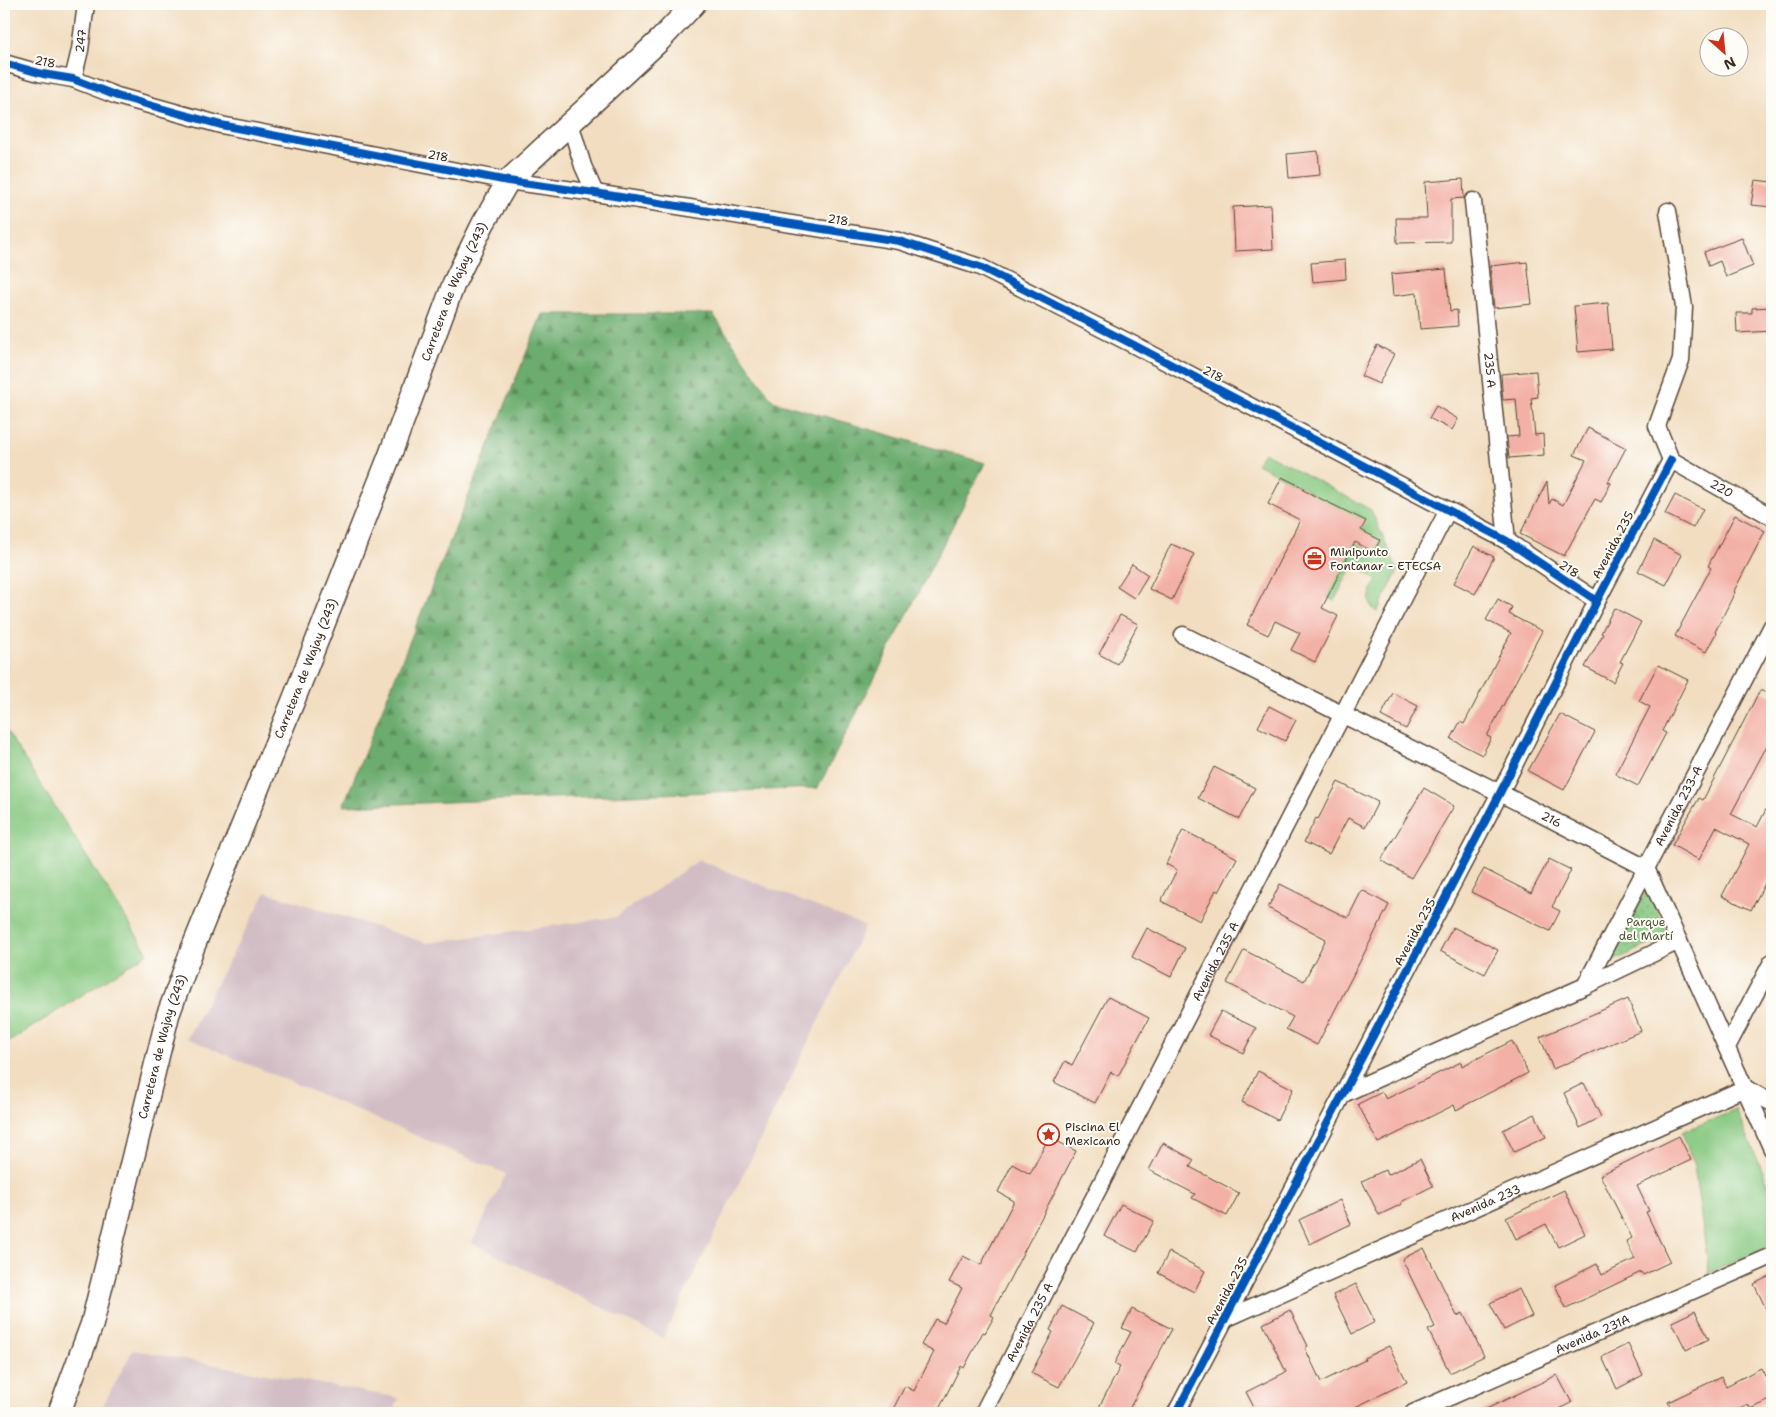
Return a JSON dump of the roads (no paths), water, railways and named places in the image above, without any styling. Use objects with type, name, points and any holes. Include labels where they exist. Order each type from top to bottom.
[{"type":"main road","name":"Carretera de Wajay (243)","points":[[59,1413],[92,1324],[168,1014],[386,464],[454,283],[483,224],[508,181],[660,40],[694,4]]},
{"type":"street","name":"247","points":[[73,78],[80,50],[86,4]]},
{"type":"street","name":"218","points":[[4,63],[43,74],[73,78],[117,96],[220,125],[508,181],[899,241],[980,267],[1134,345],[1507,541],[1597,601]]},
{"type":"street","points":[[570,123],[583,166],[595,193]]},
{"type":"street","name":"235 A","points":[[1473,200],[1507,541]]},
{"type":"street","points":[[1668,211],[1684,307],[1681,360],[1657,426],[1671,460]]},
{"type":"street","name":"220","points":[[1671,460],[1772,517]]},
{"type":"street","name":"Avenida 235","points":[[1176,1413],[1500,793],[1671,460]]},
{"type":"street","name":"Avenida 235 A","points":[[984,1413],[1448,510]]},
{"type":"street","name":"Avenida 233-A","points":[[1585,986],[1772,626]]},
{"type":"street","name":"216","points":[[1183,635],[1646,868]]},
{"type":"street","points":[[1646,868],[1772,1149]]},
{"type":"street","points":[[1343,1094],[1585,986],[1679,941]]},
{"type":"street","points":[[1726,1047],[1772,962]]},
{"type":"street","points":[[1745,1088],[1772,1102]]},
{"type":"street","name":"Avenida 233","points":[[1225,1319],[1745,1088]]},
{"type":"street","name":"Avenida 231A","points":[[1413,1413],[1772,1256]]},
{"type":"place","name":"Minipunto Fontanar - ETECSA","points":[[1314,559]]},
{"type":"place","name":"Piscina El Mexicano","points":[[1049,1134]]},
{"type":"park label","name":"Parque del Martí","points":[[1646,929]]}]
